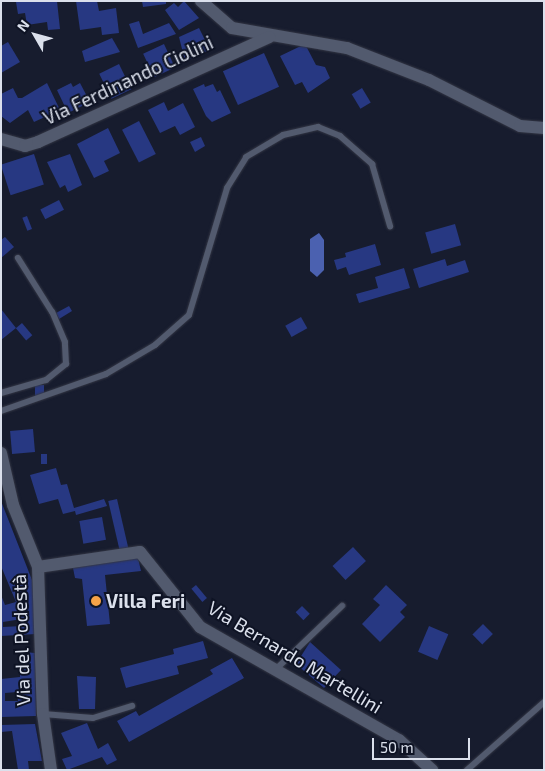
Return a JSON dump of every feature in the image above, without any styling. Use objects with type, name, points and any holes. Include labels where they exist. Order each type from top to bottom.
[{"type":"street","points":[[201,1],[232,28],[269,37],[319,40],[347,48],[430,80],[516,125],[528,129],[544,128]]},
{"type":"street","name":"Via Ferdinando Ciolini","points":[[1,139],[25,146],[38,142],[269,37]]},
{"type":"street","name":"Via del Podestà","points":[[1,453],[14,505],[38,567],[43,714],[51,770]]},
{"type":"street","name":"Via Bernardo Martellini","points":[[38,567],[140,552],[200,627],[399,740],[432,770]]},
{"type":"lane","points":[[1,411],[106,374],[156,345],[190,316],[227,188],[246,157],[283,135],[318,128],[340,136],[372,164],[390,226]]},
{"type":"lane","points":[[1,393],[46,380],[66,364],[65,342],[52,312],[18,258]]},
{"type":"lane","points":[[275,670],[342,606]]},
{"type":"lane","points":[[467,770],[544,702]]},
{"type":"lane","points":[[43,714],[93,718],[132,706]]},
{"type":"water","points":[[319,233],[324,240],[324,270],[317,277],[310,271],[310,239]]},
{"type":"building","points":[[57,1],[60,29],[48,30],[47,22],[27,25],[25,13],[18,14],[16,2]]},
{"type":"building","points":[[76,1],[97,1],[99,11],[116,8],[119,33],[102,35],[101,27],[80,30]]},
{"type":"building","points":[[142,1],[166,1],[166,4],[143,7]]},
{"type":"building","points":[[184,1],[199,18],[179,30],[165,10],[174,3],[178,7]]},
{"type":"building","points":[[139,21],[143,34],[169,23],[176,34],[138,48],[129,24]]},
{"type":"building","points":[[199,28],[210,50],[185,61],[179,37]]},
{"type":"building","points":[[112,38],[120,52],[85,62],[82,51]]},
{"type":"building","points":[[8,42],[20,62],[1,73],[1,46]]},
{"type":"building","points":[[164,44],[175,68],[154,77],[143,54]]},
{"type":"building","points":[[305,44],[316,65],[325,67],[330,78],[308,93],[302,82],[295,85],[280,56]]},
{"type":"building","points":[[264,53],[279,87],[238,105],[223,71]]},
{"type":"building","points":[[119,64],[131,89],[112,99],[99,74]]},
{"type":"building","points":[[47,83],[60,110],[34,122],[28,110],[10,123],[1,116],[1,94],[13,88],[18,98],[22,98]]},
{"type":"building","points":[[71,83],[73,87],[80,83],[90,102],[68,113],[57,90]]},
{"type":"building","points":[[204,84],[205,87],[213,84],[217,92],[220,90],[231,113],[212,122],[206,116],[193,89]]},
{"type":"building","points":[[362,88],[371,103],[360,109],[352,94]]},
{"type":"building","points":[[164,102],[168,111],[183,103],[195,127],[180,135],[175,126],[160,133],[148,110]]},
{"type":"building","points":[[139,121],[156,154],[139,163],[122,130]]},
{"type":"building","points":[[108,128],[120,153],[104,161],[109,171],[94,178],[77,144]]},
{"type":"building","points":[[201,137],[205,146],[195,152],[190,142]]},
{"type":"building","points":[[34,154],[44,184],[11,195],[1,165]]},
{"type":"building","points":[[70,154],[82,185],[68,192],[65,185],[60,188],[47,162]]},
{"type":"building","points":[[59,200],[64,210],[45,219],[40,210]]},
{"type":"building","points":[[27,216],[32,229],[27,231],[22,218]]},
{"type":"building","points":[[455,224],[461,245],[431,254],[425,233]]},
{"type":"building","points":[[5,237],[14,247],[1,258],[1,240]]},
{"type":"building","points":[[375,244],[381,265],[349,275],[346,267],[337,270],[334,260],[346,257],[345,253]]},
{"type":"building","points":[[445,259],[447,266],[465,260],[469,272],[419,288],[413,269]]},
{"type":"building","points":[[404,268],[410,288],[359,303],[356,294],[378,288],[375,277]]},
{"type":"building","points":[[69,306],[72,311],[59,319],[56,313]]},
{"type":"building","points":[[1,309],[16,328],[1,340]]},
{"type":"building","points":[[301,317],[307,328],[292,337],[285,326]]},
{"type":"building","points":[[22,323],[32,335],[26,340],[16,328]]},
{"type":"building","points":[[35,385],[44,385],[44,397],[35,397]]},
{"type":"building","points":[[33,429],[35,452],[12,454],[10,431]]},
{"type":"building","points":[[41,454],[47,454],[47,464],[41,464]]},
{"type":"building","points":[[56,468],[61,485],[67,484],[74,508],[104,499],[107,506],[76,515],[75,511],[63,514],[58,499],[39,504],[30,475]]},
{"type":"building","points":[[117,499],[128,549],[120,551],[108,501]]},
{"type":"building","points":[[1,501],[32,580],[36,634],[1,636],[1,595],[5,605],[16,602],[1,566]],"holes":[[[22,619],[22,626],[3,627],[3,622]]]},
{"type":"building","points":[[102,517],[106,540],[83,544],[79,521]]},
{"type":"building","points":[[353,547],[366,561],[345,580],[333,566]]},
{"type":"building","name":"Villa Feri","points":[[138,558],[141,571],[105,575],[110,624],[87,626],[82,579],[75,578],[73,568]]},
{"type":"building","points":[[196,585],[207,598],[202,602],[191,589]]},
{"type":"building","points":[[386,585],[407,605],[400,612],[405,617],[380,642],[362,624],[380,605],[373,599]]},
{"type":"building","points":[[302,606],[310,614],[303,620],[296,612]]},
{"type":"building","points":[[483,624],[493,634],[482,645],[472,635]]},
{"type":"building","points":[[429,626],[448,634],[437,660],[418,652]]},
{"type":"building","points":[[203,641],[208,658],[177,666],[179,674],[126,688],[120,668],[174,654],[173,649]]},
{"type":"building","points":[[310,642],[341,670],[324,688],[296,664]]},
{"type":"building","points":[[24,652],[35,653],[36,716],[1,717],[1,679],[20,677],[20,671],[24,671]],"holes":[[[17,692],[18,701],[5,701],[5,693]]]},
{"type":"building","points":[[232,658],[244,678],[129,742],[117,721],[136,711],[139,716],[213,674],[210,670]]},
{"type":"building","points":[[77,676],[96,677],[95,709],[79,709]]},
{"type":"building","points":[[87,723],[98,749],[108,743],[117,760],[107,765],[102,757],[67,770],[62,759],[72,756],[61,733]]},
{"type":"building","points":[[35,724],[42,761],[28,761],[29,770],[18,770],[12,731],[1,732],[1,725]]},
{"type":"place","name":"Villa Feri","points":[[96,601]]}]
